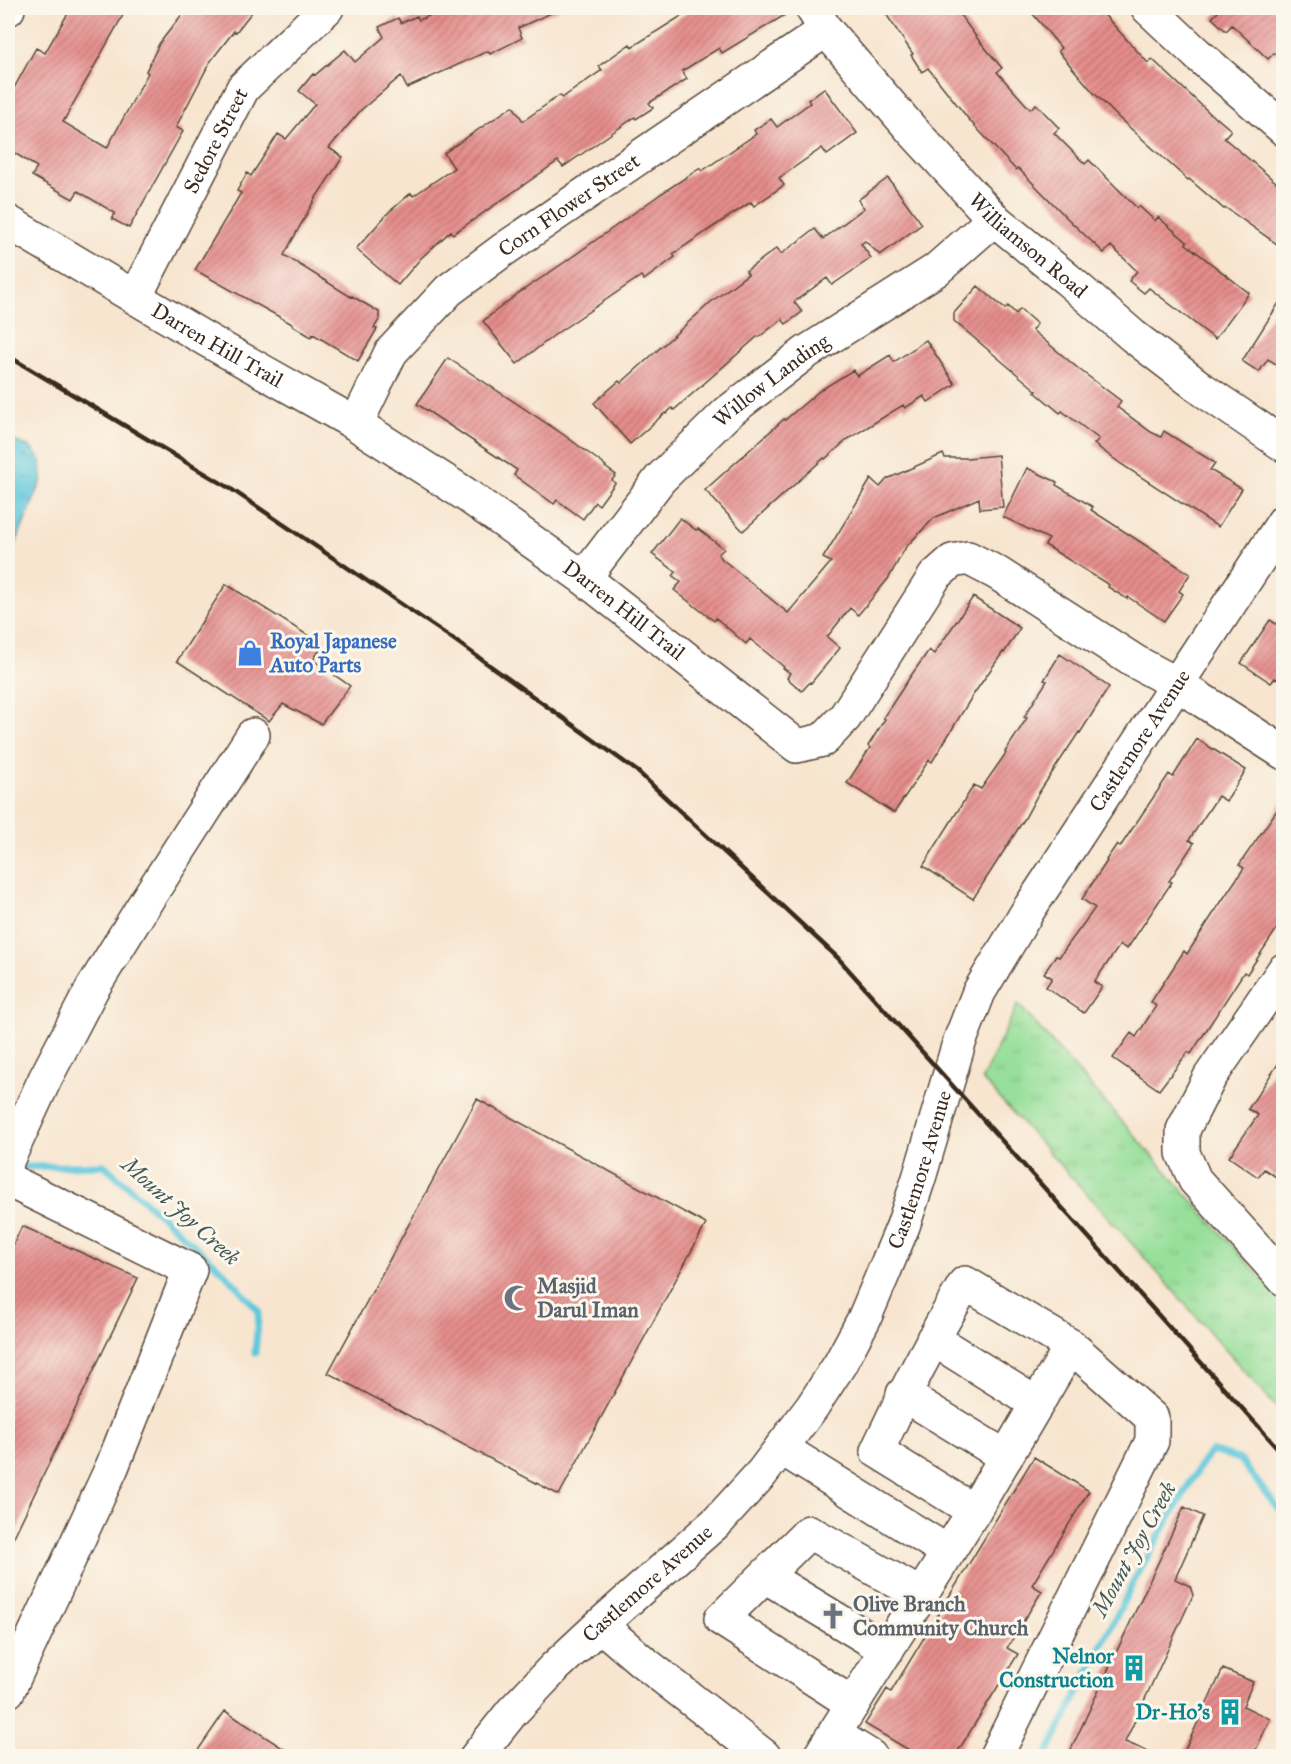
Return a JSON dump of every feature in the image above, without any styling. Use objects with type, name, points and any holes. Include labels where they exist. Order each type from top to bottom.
[{"type":"street","name":"Sedore Street","points":[[135,297],[243,88],[327,8]]},
{"type":"street","points":[[1148,8],[1284,129]]},
{"type":"street","name":"Williamson Road","points":[[819,19],[911,129],[994,219],[1132,336],[1202,389],[1284,446]]},
{"type":"street","name":"Corn Flower Street","points":[[356,424],[391,352],[449,290],[819,19]]},
{"type":"street","name":"Willow Landing","points":[[584,579],[660,479],[727,413],[805,353],[936,270],[994,219]]},
{"type":"street","name":"Darren Hill Trail","points":[[8,222],[207,340],[356,424],[465,494],[584,579],[797,746],[823,740],[845,717],[935,576],[952,561],[968,558],[997,573],[1134,661],[1177,684]]},
{"type":"street","name":"Castlemore Avenue","points":[[477,1756],[512,1712],[555,1667],[719,1520],[748,1489],[812,1407],[840,1364],[884,1274],[903,1226],[958,1043],[979,992],[1029,909],[1284,521]]},
{"type":"street","points":[[1177,684],[1284,753]]},
{"type":"street","points":[[8,1159],[45,1079],[92,989],[253,735]]},
{"type":"street","points":[[1284,970],[1210,1077],[1183,1130],[1183,1153],[1195,1180],[1284,1279]]},
{"type":"street","points":[[8,1180],[190,1270],[112,1467],[8,1691]]},
{"type":"street","points":[[974,1511],[877,1451],[903,1394],[965,1283],[1071,1346],[1152,1418],[1152,1441],[996,1756]]},
{"type":"street","points":[[933,1339],[1037,1404]]},
{"type":"street","points":[[870,1756],[827,1745],[974,1511],[1071,1346]]},
{"type":"street","points":[[903,1394],[1006,1456]]},
{"type":"street","points":[[781,1448],[948,1552]]},
{"type":"street","points":[[853,1704],[721,1619],[809,1532],[921,1595]]},
{"type":"street","points":[[765,1576],[887,1650]]},
{"type":"street","points":[[600,1625],[749,1752]]},
{"type":"green space","points":[[1018,1004],[1283,1303],[1283,1415],[1126,1237],[982,1079]]},
{"type":"water","points":[[8,439],[30,447],[41,461],[42,480],[8,562],[8,546],[15,542],[12,536],[8,538]]},
{"type":"building","points":[[71,8],[127,8],[63,122],[107,148],[148,73],[146,71],[159,44],[187,8],[255,8],[210,62],[176,127],[183,131],[129,228],[112,219],[115,213],[78,191],[73,199],[32,176],[37,167],[8,149],[8,99],[36,48],[45,53]]},
{"type":"building","points":[[447,8],[562,8],[518,28],[522,38],[490,54],[488,51],[407,88],[401,76],[361,110],[329,148],[343,157],[315,199],[284,255],[379,312],[379,320],[374,328],[377,329],[358,361],[313,334],[311,337],[195,270],[241,193],[237,191],[247,173],[251,176],[278,134],[286,139],[315,104],[299,91],[313,74],[315,75],[345,50],[355,62],[384,37],[379,27],[398,18],[401,23],[417,16],[419,20]]},
{"type":"building","points":[[694,8],[793,8],[793,10],[722,53],[719,48],[682,71],[687,79],[649,103],[653,108],[636,119],[635,117],[563,167],[558,161],[453,234],[451,231],[421,258],[398,285],[356,249],[388,213],[411,193],[413,196],[454,168],[444,153],[513,106],[523,121],[560,95],[562,98],[602,70],[599,66],[630,44],[632,47]]},
{"type":"building","points":[[896,8],[955,8],[1002,68],[997,72],[1030,109],[1036,104],[1059,128],[1054,133],[1085,164],[1089,160],[1137,208],[1139,206],[1155,221],[1158,217],[1187,242],[1186,244],[1249,293],[1215,339],[1149,288],[1144,293],[1129,281],[1137,271],[1111,246],[1104,253],[1018,168],[1016,170],[970,121],[928,68],[922,72],[911,55],[913,54],[886,14]]},
{"type":"building","points":[[1028,8],[1098,8],[1148,63],[1152,59],[1216,119],[1231,130],[1224,138],[1284,189],[1284,249],[1226,208],[1224,209],[1119,118],[1058,51],[1061,48]]},
{"type":"building","points":[[1213,8],[1284,8],[1284,61],[1274,53],[1268,59],[1232,25],[1226,31],[1212,18],[1218,12]]},
{"type":"building","points":[[824,88],[857,133],[827,155],[822,148],[779,178],[784,185],[754,206],[751,202],[713,227],[673,254],[675,257],[644,280],[641,276],[557,333],[517,364],[483,321],[516,295],[662,193],[700,168],[702,171],[756,134],[754,130],[771,119],[777,127],[810,103],[808,100]]},
{"type":"building","points":[[888,178],[922,224],[880,255],[865,241],[861,244],[871,258],[832,285],[827,278],[794,302],[802,312],[786,324],[782,319],[758,336],[674,410],[672,408],[665,413],[630,444],[594,403],[619,381],[621,383],[711,302],[748,274],[746,271],[777,248],[781,254],[815,229],[823,239],[864,208],[858,200]]},
{"type":"building","points":[[978,286],[1005,309],[1008,306],[1016,314],[1020,309],[1037,324],[1032,330],[1121,401],[1117,407],[1151,432],[1161,437],[1164,431],[1215,463],[1210,470],[1242,489],[1218,527],[1094,444],[1099,439],[1062,411],[1060,413],[954,321],[954,313]]},
{"type":"building","points":[[1284,295],[1284,369],[1268,359],[1259,372],[1242,361]]},
{"type":"building","points":[[926,340],[955,384],[928,402],[924,396],[905,408],[903,405],[848,439],[743,531],[705,490],[784,419],[819,391],[853,370],[857,376],[890,355],[894,362]]},
{"type":"building","points":[[448,358],[564,435],[616,475],[612,480],[615,483],[599,505],[595,502],[583,519],[557,500],[554,504],[514,475],[517,470],[417,404]]},
{"type":"building","points":[[943,454],[945,458],[998,455],[1003,507],[980,509],[979,498],[934,518],[906,547],[888,579],[858,615],[850,608],[827,637],[840,648],[802,691],[787,678],[790,673],[784,667],[750,639],[746,644],[716,618],[714,621],[674,590],[681,582],[673,576],[676,572],[652,554],[680,518],[724,549],[718,554],[722,559],[788,613],[831,562],[823,558],[871,479],[880,487],[887,479]]},
{"type":"building","points":[[1027,468],[1057,482],[1056,485],[1093,507],[1091,510],[1190,574],[1179,591],[1183,594],[1164,621],[1045,545],[1049,539],[1003,517]]},
{"type":"building","name":"Royal Japanese Auto Parts","points":[[226,584],[323,645],[313,660],[350,686],[321,724],[283,704],[269,721],[177,661]]},
{"type":"building","points":[[973,597],[1020,628],[973,695],[932,762],[929,760],[894,813],[847,783],[870,748],[868,746],[885,719],[883,718],[910,677],[929,650],[934,654]]},
{"type":"building","points":[[1270,620],[1284,629],[1284,683],[1275,678],[1271,683],[1241,663]]},
{"type":"building","points":[[1060,654],[1109,687],[1038,794],[973,899],[923,866],[974,785],[981,789],[1006,753]]},
{"type":"building","points":[[1197,739],[1246,770],[1226,801],[1218,796],[1189,840],[1194,843],[1169,881],[1172,882],[1127,949],[1120,945],[1094,982],[1102,987],[1084,1013],[1046,987],[1052,978],[1044,973],[1056,956],[1059,957],[1095,908],[1082,899],[1106,860],[1117,844],[1120,847],[1169,774],[1173,777]]},
{"type":"building","points":[[1284,800],[1284,918],[1247,974],[1244,972],[1191,1054],[1188,1052],[1159,1090],[1113,1058],[1131,1033],[1136,1037],[1156,1006],[1151,1002],[1184,951],[1187,954],[1244,868],[1239,865]]},
{"type":"building","points":[[1284,1055],[1284,1182],[1264,1169],[1258,1177],[1229,1157],[1258,1115],[1248,1109]]},
{"type":"building","name":"Masjid Darul Iman","points":[[477,1099],[706,1224],[559,1495],[328,1373]]},
{"type":"building","points":[[22,1226],[138,1278],[8,1549],[8,1256]]},
{"type":"building","points":[[1034,1457],[1089,1491],[1032,1585],[1042,1591],[1007,1648],[1018,1654],[955,1756],[919,1756],[865,1724],[887,1689],[891,1692]]},
{"type":"building","name":"Nelnor Construction","points":[[1184,1507],[1203,1516],[1175,1579],[1190,1586],[1193,1595],[1125,1742],[1158,1756],[1068,1756]]},
{"type":"building","name":"Dr-Ho's","points":[[1223,1669],[1253,1682],[1243,1706],[1270,1719],[1253,1756],[1182,1756]]},
{"type":"building","points":[[225,1711],[295,1756],[194,1756]]},
{"type":"waterway","name":"Mount Joy Creek","points":[[25,1167],[104,1165],[222,1270],[259,1311],[255,1353]]},
{"type":"waterway","name":"Mount Joy Creek","points":[[1046,1756],[1138,1573],[1198,1469],[1211,1451],[1239,1459],[1284,1516]]},
{"type":"railway","points":[[8,356],[231,489],[453,639],[637,771],[838,958],[1284,1455]]},
{"type":"place","name":"Royal Japanese Auto Parts","points":[[250,653]]},
{"type":"place","name":"Masjid Darul Iman","points":[[517,1298]]},
{"type":"place","name":"Olive Branch Community Church","points":[[833,1616]]},
{"type":"place","name":"Nelnor Construction","points":[[1134,1668]]},
{"type":"place","name":"Dr-Ho's","points":[[1230,1712]]}]
